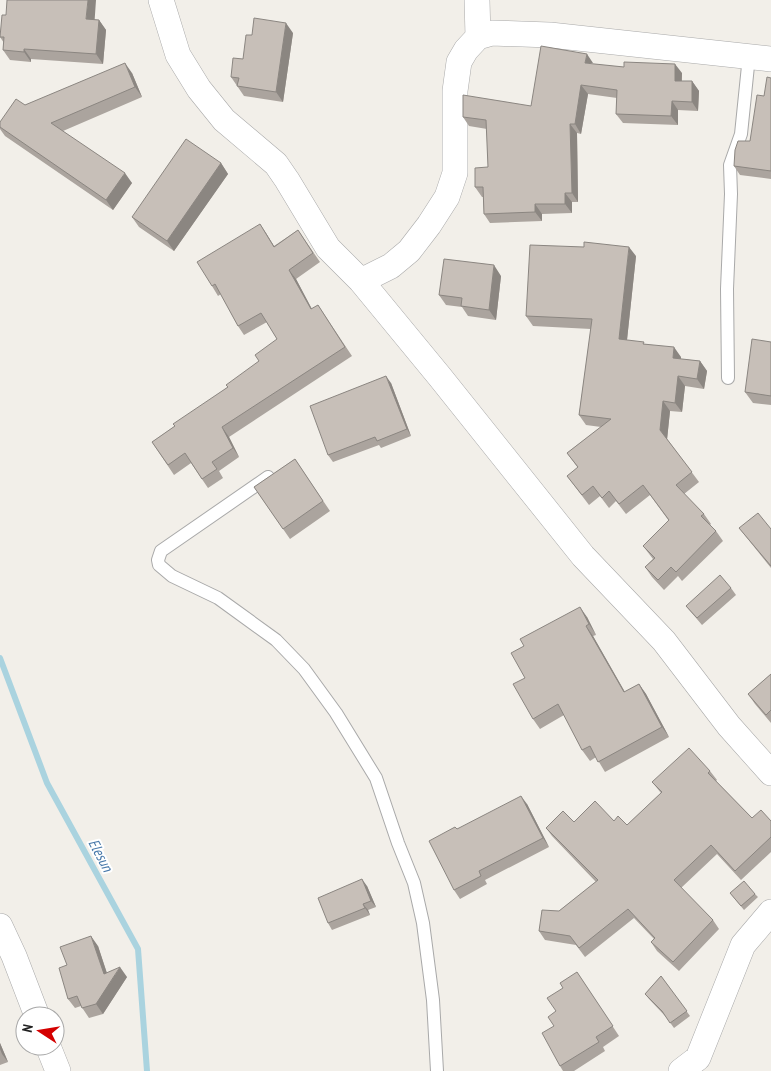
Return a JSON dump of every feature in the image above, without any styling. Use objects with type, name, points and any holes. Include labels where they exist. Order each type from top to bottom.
[{"type":"street","points":[[162,0],[178,55],[199,88],[224,120],[276,164],[328,248],[361,281],[583,556],[664,641],[729,726],[771,773]]},
{"type":"street","points":[[477,0],[478,37]]},
{"type":"street","points":[[361,281],[392,266],[409,250],[429,225],[447,197],[454,173],[455,91],[459,62],[466,50],[478,37],[492,33],[550,35],[760,58]]},
{"type":"street","points":[[681,1071],[698,1058],[743,945],[771,912]]},
{"type":"street","points":[[0,926],[33,1006]]},
{"type":"street","points":[[52,1056],[58,1071]]},
{"type":"lane","points":[[728,378],[727,289],[731,194],[730,165],[741,134],[760,58]]},
{"type":"lane","points":[[275,473],[161,551],[158,560],[159,565],[172,576],[218,598],[276,640],[310,676],[336,713],[376,778],[414,883],[423,923],[433,1000],[437,1071]]},
{"type":"building","points":[[7,0],[88,0],[86,19],[99,20],[96,54],[24,49],[24,52],[3,50],[4,37],[0,37],[2,15],[6,15]]},
{"type":"building","points":[[254,18],[286,23],[276,92],[237,86],[239,78],[231,77],[233,58],[243,59],[246,35],[252,35]]},
{"type":"building","points":[[541,46],[587,54],[585,63],[624,67],[624,62],[675,64],[675,81],[692,81],[692,102],[672,101],[671,116],[616,114],[617,90],[581,85],[575,124],[570,124],[572,193],[565,193],[565,204],[535,204],[535,212],[484,214],[483,187],[475,187],[475,168],[488,167],[486,120],[463,117],[463,95],[531,106]]},
{"type":"building","points":[[125,63],[135,87],[51,123],[125,173],[106,200],[0,127],[0,122],[16,99],[25,105]]},
{"type":"building","points":[[767,77],[771,78],[771,171],[734,166],[735,150],[738,141],[750,141],[757,95],[764,96]]},
{"type":"building","points":[[186,139],[221,163],[167,241],[132,217]]},
{"type":"building","points":[[260,224],[274,247],[298,230],[313,253],[289,270],[311,309],[318,305],[345,347],[222,427],[233,448],[212,462],[217,469],[202,479],[185,453],[168,465],[152,442],[175,426],[173,424],[228,387],[226,385],[259,361],[255,355],[277,339],[261,313],[238,326],[215,284],[212,286],[197,262]]},
{"type":"building","points":[[584,242],[629,247],[619,339],[674,347],[673,358],[700,361],[697,379],[678,376],[675,403],[663,401],[660,430],[692,472],[676,485],[704,514],[701,516],[716,531],[676,572],[671,567],[658,580],[645,567],[655,558],[643,546],[669,520],[643,485],[619,504],[609,491],[602,498],[593,486],[582,495],[567,476],[578,467],[567,453],[611,419],[579,415],[592,319],[526,316],[530,245],[584,247]]},
{"type":"building","points":[[444,259],[494,265],[489,310],[461,306],[462,298],[439,295]]},
{"type":"building","points":[[752,339],[771,342],[771,396],[745,392]]},
{"type":"building","points":[[386,376],[407,429],[377,441],[375,437],[328,455],[310,406]]},
{"type":"building","points":[[295,459],[323,501],[283,529],[254,487]]},
{"type":"building","points":[[758,513],[771,529],[771,566],[739,528]]},
{"type":"building","points":[[720,575],[731,588],[697,618],[686,606]]},
{"type":"building","points":[[580,607],[589,624],[586,626],[624,692],[639,684],[662,727],[598,762],[590,746],[582,750],[558,704],[533,719],[513,684],[525,678],[511,653],[524,646],[520,639]]},
{"type":"building","points":[[771,674],[771,710],[766,715],[748,694]]},
{"type":"building","points":[[689,748],[710,771],[708,773],[752,818],[761,810],[771,821],[771,837],[735,871],[711,845],[674,880],[713,920],[673,962],[651,942],[655,938],[628,909],[579,948],[570,936],[539,931],[542,910],[559,911],[598,880],[546,828],[563,811],[574,822],[595,801],[614,821],[618,816],[627,825],[662,792],[652,782]]},
{"type":"building","points":[[521,796],[543,838],[479,871],[481,876],[454,890],[429,841],[455,827],[457,829]]},
{"type":"building","points":[[362,879],[371,901],[363,904],[365,908],[328,923],[318,898]]},
{"type":"building","points":[[744,881],[755,894],[741,906],[730,893]]},
{"type":"building","points":[[91,936],[104,974],[120,967],[96,1004],[82,1008],[77,996],[68,999],[59,968],[67,965],[60,947]]},
{"type":"building","points":[[577,972],[613,1026],[596,1037],[599,1042],[560,1066],[542,1033],[554,1026],[548,1017],[556,1011],[547,998],[563,988],[560,983]]},
{"type":"building","points":[[661,976],[687,1011],[670,1023],[662,1011],[645,994]]},
{"type":"waterway","name":"Elesun","points":[[0,658],[47,783],[138,949],[147,1071]]}]
